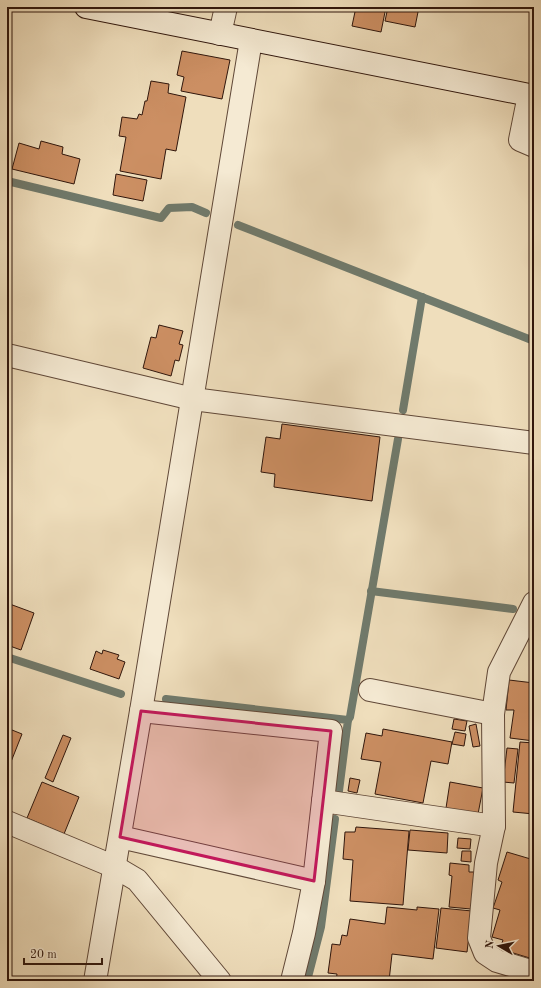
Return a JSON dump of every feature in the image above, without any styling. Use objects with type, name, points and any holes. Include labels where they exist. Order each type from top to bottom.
[{"type":"street","points":[[86,7],[531,95],[520,140],[534,146]]},
{"type":"street","points":[[220,34],[226,7]]},
{"type":"street","points":[[95,981],[193,399],[251,40]]},
{"type":"street","points":[[7,355],[193,399],[534,443]]},
{"type":"street","points":[[534,604],[499,672],[493,714],[494,826],[486,863],[479,938],[485,953],[497,961],[534,972]]},
{"type":"street","points":[[370,690],[493,714]]},
{"type":"street","points":[[141,711],[331,731],[314,881],[304,933],[292,981]]},
{"type":"street","points":[[323,801],[494,826]]},
{"type":"street","points":[[7,822],[115,867],[137,880],[220,981]]},
{"type":"street","points":[[120,836],[314,881]]},
{"type":"highlighted area","points":[[141,711],[331,731],[314,881],[120,837]]},
{"type":"building","points":[[356,7],[386,7],[381,32],[352,26]]},
{"type":"building","points":[[388,7],[419,7],[415,27],[385,21]]},
{"type":"building","points":[[7,36],[11,37],[9,54],[7,54]]},
{"type":"building","points":[[182,51],[230,60],[222,99],[181,91],[184,77],[177,75]]},
{"type":"building","points":[[151,81],[169,84],[168,93],[186,97],[176,151],[166,149],[161,179],[120,171],[126,137],[119,136],[122,117],[137,119],[139,114],[142,115],[145,101],[147,101]]},
{"type":"building","points":[[41,141],[63,147],[62,154],[80,159],[74,184],[12,169],[19,143],[39,149]]},
{"type":"building","points":[[116,174],[147,180],[143,201],[113,195]]},
{"type":"building","points":[[159,325],[183,331],[179,344],[183,345],[179,361],[175,360],[171,376],[143,368],[151,337],[156,338]]},
{"type":"building","points":[[282,424],[380,437],[372,501],[274,487],[275,474],[261,472],[266,437],[280,439]]},
{"type":"building","points":[[7,603],[34,613],[21,650],[7,645]]},
{"type":"building","points":[[103,650],[119,655],[117,659],[125,662],[119,679],[90,669],[96,651],[102,654]]},
{"type":"building","points":[[509,680],[534,683],[534,741],[510,738],[514,710],[506,710]]},
{"type":"building","points":[[454,719],[467,721],[465,731],[452,729]]},
{"type":"building","points":[[476,724],[480,746],[473,747],[469,726]]},
{"type":"building","points":[[7,728],[22,734],[7,772]]},
{"type":"building","points":[[383,729],[452,742],[448,764],[431,761],[423,803],[375,794],[381,762],[361,759],[366,733],[382,736]]},
{"type":"building","points":[[455,732],[466,734],[464,746],[452,744]]},
{"type":"building","points":[[63,735],[71,738],[53,782],[45,778]]},
{"type":"building","points":[[520,742],[534,743],[534,814],[513,812]]},
{"type":"building","points":[[507,748],[518,749],[514,783],[503,782]]},
{"type":"building","points":[[350,778],[360,780],[357,793],[348,791]]},
{"type":"building","points":[[42,782],[79,797],[64,834],[27,818]]},
{"type":"building","points":[[450,782],[483,788],[478,814],[446,808]]},
{"type":"building","points":[[356,827],[409,831],[403,905],[350,901],[353,860],[343,859],[345,832],[355,832]]},
{"type":"building","points":[[410,830],[448,833],[447,853],[408,850]]},
{"type":"building","points":[[458,838],[471,839],[470,849],[457,848]]},
{"type":"building","points":[[462,851],[471,851],[471,862],[461,861]]},
{"type":"building","points":[[507,852],[534,860],[533,959],[500,949],[503,940],[492,937],[500,910],[493,908],[502,882],[498,880]]},
{"type":"building","points":[[450,863],[469,865],[469,872],[474,872],[471,909],[449,907],[452,876],[449,875]]},
{"type":"building","points":[[387,907],[417,910],[417,907],[439,909],[433,959],[392,954],[389,981],[336,981],[337,974],[328,973],[332,944],[340,945],[342,935],[347,936],[350,919],[385,924]]},
{"type":"building","points":[[441,908],[472,911],[467,952],[436,948]]},
{"type":"waterway","points":[[7,181],[161,218],[169,208],[192,207],[206,213]]},
{"type":"waterway","points":[[238,225],[534,341]]},
{"type":"waterway","points":[[403,410],[422,297]]},
{"type":"waterway","points":[[348,720],[350,717],[398,439]]},
{"type":"waterway","points":[[371,591],[513,609]]},
{"type":"waterway","points":[[7,657],[121,694]]},
{"type":"waterway","points":[[166,699],[348,720],[339,791]]},
{"type":"waterway","points":[[307,981],[321,927],[335,819]]}]
